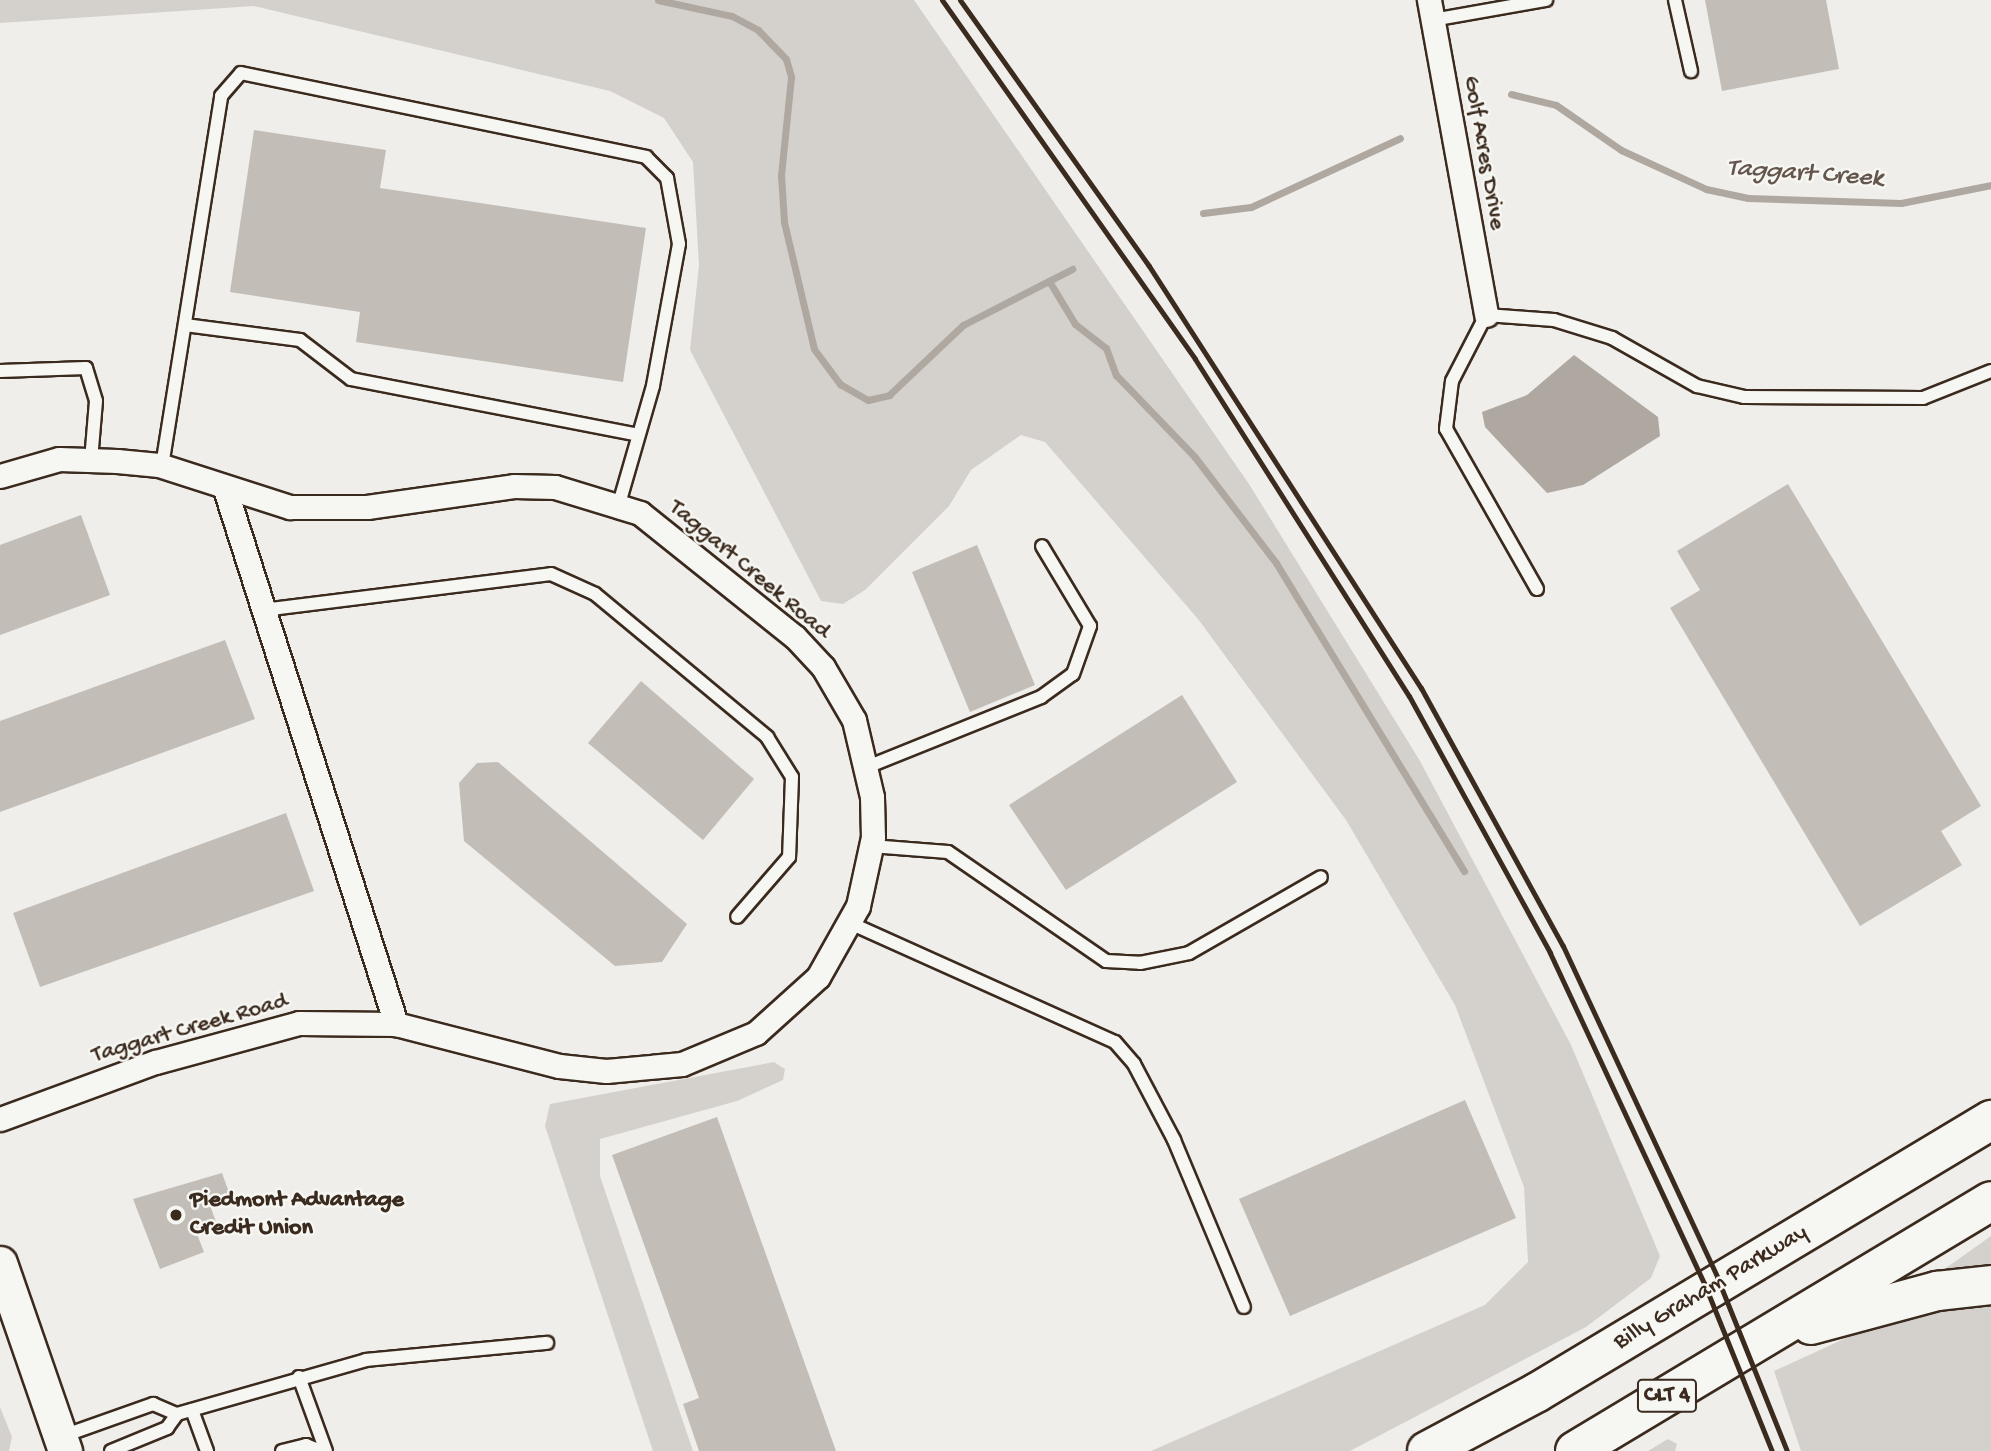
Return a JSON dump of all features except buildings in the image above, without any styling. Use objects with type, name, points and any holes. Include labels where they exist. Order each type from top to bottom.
[{"type":"highway","name":"Billy Graham Parkway","points":[[1427,1451],[1536,1393],[1991,1120]]},
{"type":"highway","points":[[1759,1340],[1991,1200]]},
{"type":"highway","points":[[1759,1340],[1937,1291],[1991,1285]]},
{"type":"highway","name":"CLT 4","points":[[1576,1451],[1759,1340]]},
{"type":"main road","points":[[0,1264],[63,1444]]},
{"type":"street","name":"Golf Acres Drive","points":[[1430,10],[1486,315]]},
{"type":"street","name":"Taggart Creek Road","points":[[0,476],[59,459],[91,460],[162,466],[225,489],[320,510],[514,486],[555,487],[619,504],[640,513],[795,637],[843,695],[867,767],[871,846],[850,923],[818,977],[789,1007],[744,1039],[682,1064],[606,1071],[559,1066],[396,1024],[299,1023],[155,1062],[0,1119]]},
{"type":"street","points":[[225,489],[396,1024]]},
{"type":"lane","points":[[1430,10],[1546,0]]},
{"type":"lane","points":[[1675,0],[1691,71]]},
{"type":"lane","points":[[162,466],[221,96],[241,73],[646,157],[667,178],[679,244],[638,435],[619,504]]},
{"type":"lane","points":[[1537,589],[1446,429],[1452,381],[1486,315],[1554,320],[1600,334],[1697,386],[1744,397],[1923,398],[1991,371]]},
{"type":"lane","points":[[185,325],[300,340],[351,379],[638,435]]},
{"type":"lane","points":[[0,371],[86,368],[96,401],[91,460]]},
{"type":"lane","points":[[867,767],[1041,697],[1073,674],[1090,626],[1042,546]]},
{"type":"lane","points":[[264,610],[551,574],[595,594],[767,737],[792,777],[789,857],[737,917]]},
{"type":"lane","points":[[871,846],[948,852],[1106,961],[1140,963],[1189,954],[1321,877]]},
{"type":"lane","points":[[850,923],[1115,1042],[1134,1064],[1174,1140],[1244,1307]]},
{"type":"lane","points":[[63,1444],[153,1404],[177,1414],[366,1360],[547,1343]]},
{"type":"lane","points":[[299,1377],[324,1451]]},
{"type":"lane","points":[[192,1410],[206,1451]]},
{"type":"lane","points":[[111,1451],[167,1428],[177,1414]]},
{"type":"lane","points":[[282,1451],[306,1445],[324,1451]]},
{"type":"shaded area","points":[[0,0],[914,0],[1249,484],[1420,761],[1571,1045],[1660,1256],[1651,1278],[1586,1327],[1350,1451],[1151,1451],[1485,1305],[1528,1262],[1524,1187],[1455,1005],[1346,820],[1198,619],[1045,442],[1021,435],[971,470],[949,506],[865,590],[843,604],[821,601],[690,350],[699,265],[693,162],[664,118],[610,91],[254,6],[0,23]]},
{"type":"shaded area","points":[[1574,355],[1658,417],[1660,436],[1583,485],[1547,493],[1485,427],[1482,412],[1527,395]]},
{"type":"shaded area","points":[[774,1062],[785,1069],[783,1080],[737,1101],[600,1139],[600,1176],[693,1451],[653,1451],[545,1126],[550,1104]]},
{"type":"shaded area","points":[[1991,1236],[1991,1272],[1953,1276],[1946,1268]]},
{"type":"shaded area","points":[[1991,1296],[1991,1451],[1801,1451],[1774,1371],[1881,1322]]},
{"type":"shaded area","points":[[0,1407],[12,1437],[9,1451],[0,1451]]},
{"type":"shaded area","points":[[1668,1439],[1677,1444],[1675,1451],[1648,1451]]},
{"type":"waterway","name":"Taggart Creek","points":[[658,0],[732,16],[758,30],[786,59],[791,77],[781,175],[784,222],[814,349],[840,384],[868,400],[889,395],[963,325],[1072,269]]},
{"type":"waterway","name":"Taggart Creek","points":[[1511,94],[1556,105],[1621,150],[1706,189],[1748,198],[1901,203],[1991,185]]},
{"type":"waterway","name":"Taggart Creek","points":[[1203,213],[1251,207],[1400,138]]},
{"type":"waterway","points":[[1049,281],[1075,324],[1106,348],[1116,375],[1194,456],[1276,563],[1464,871]]},
{"type":"railway","points":[[942,0],[1195,359],[1409,696],[1550,953],[1704,1283],[1772,1451]]},
{"type":"railway","points":[[960,0],[1149,266],[1421,688],[1563,946],[1717,1277],[1787,1451]]},
{"type":"place","name":"Piedmont Advantage Credit Union","points":[[176,1215]]}]
